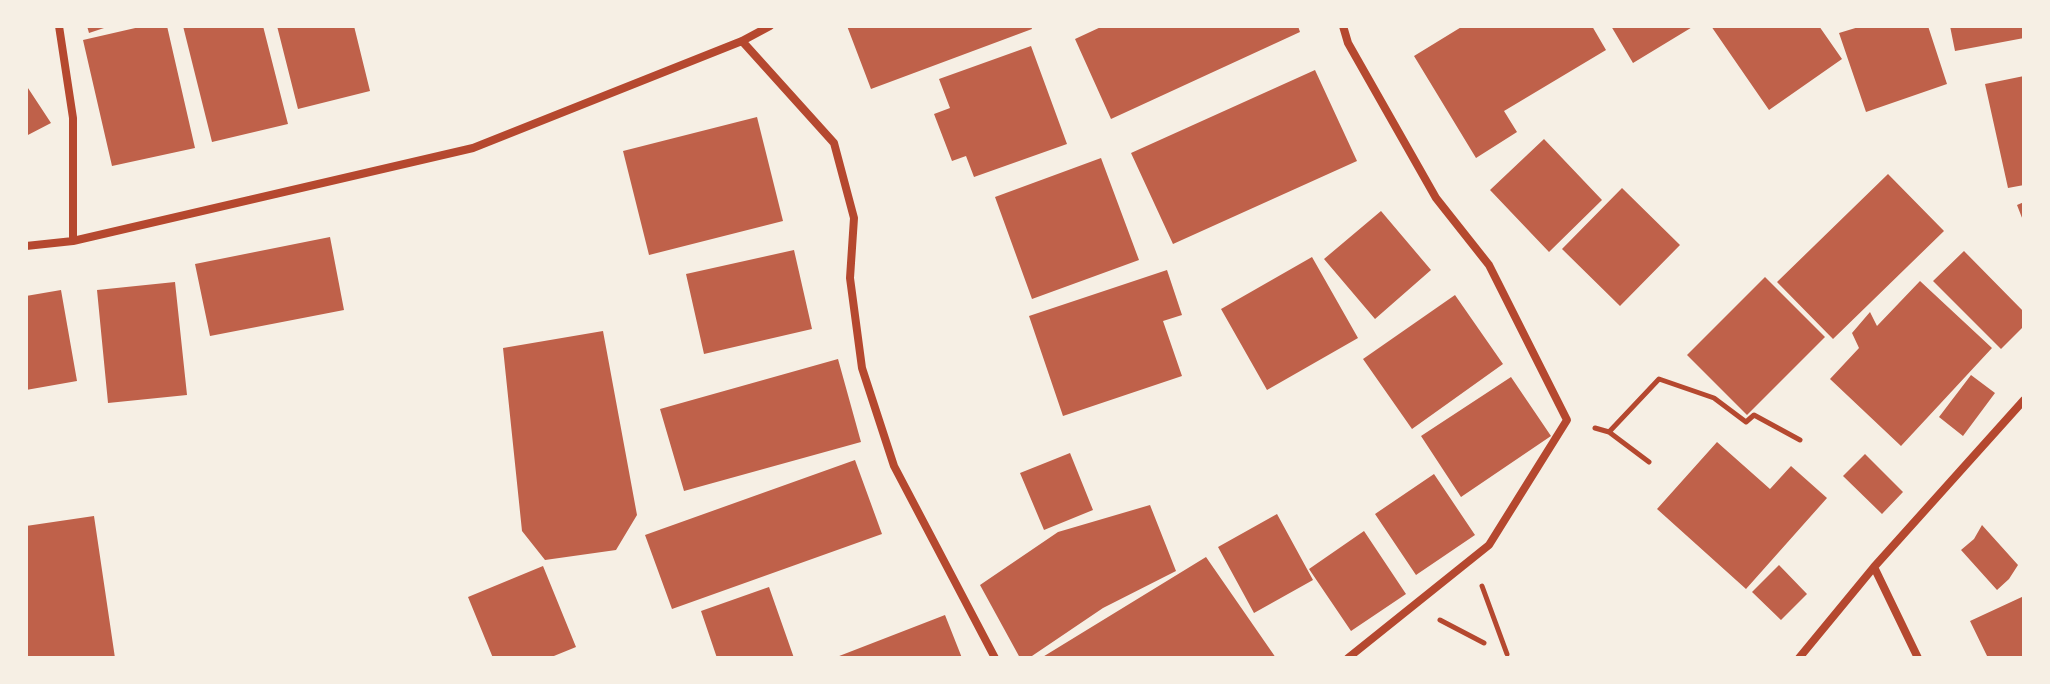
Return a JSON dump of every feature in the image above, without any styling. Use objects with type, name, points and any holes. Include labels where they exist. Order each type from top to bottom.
[{"type":"street","points":[[59,26],[73,118],[73,241]]},
{"type":"street","points":[[26,246],[73,241],[473,148],[742,41],[770,26]]},
{"type":"street","points":[[1343,26],[1348,43],[1436,198],[1489,265],[1567,420],[1489,545],[1348,658]]},
{"type":"street","points":[[742,41],[834,143],[854,218],[850,278],[862,368],[894,466],[995,658]]},
{"type":"street","points":[[1799,658],[1874,567],[2024,400]]},
{"type":"street","points":[[1874,567],[1918,658]]},
{"type":"path","points":[[1609,432],[1659,379],[1714,398],[1746,422],[1754,415],[1800,440]]},
{"type":"path","points":[[1567,420],[1609,432],[1649,462]]},
{"type":"path","points":[[1472,559],[1507,654]]},
{"type":"building","points":[[87,26],[107,26],[107,27],[89,33]]},
{"type":"building","points":[[144,26],[167,26],[195,148],[112,166],[83,40]]},
{"type":"building","points":[[183,26],[263,26],[288,124],[212,142]]},
{"type":"building","points":[[277,26],[354,26],[370,91],[298,109]]},
{"type":"building","points":[[847,26],[1031,26],[1032,29],[871,89]]},
{"type":"building","points":[[1103,26],[1298,26],[1300,32],[1111,119],[1075,39]]},
{"type":"building","points":[[1463,26],[1592,26],[1606,50],[1504,111],[1517,132],[1476,158],[1414,56]]},
{"type":"building","points":[[1611,26],[1694,26],[1633,63]]},
{"type":"building","points":[[1711,26],[1819,26],[1842,59],[1769,110]]},
{"type":"building","points":[[1862,26],[1928,26],[1947,84],[1866,112],[1839,33]]},
{"type":"building","points":[[1950,26],[2024,26],[2024,38],[1955,51]]},
{"type":"building","points":[[1031,46],[1067,144],[974,177],[966,156],[952,161],[934,114],[950,108],[939,79]]},
{"type":"building","points":[[1315,70],[1357,161],[1173,244],[1131,153]]},
{"type":"building","points":[[2024,76],[2024,185],[2008,188],[1985,84]]},
{"type":"building","points":[[26,85],[51,123],[26,136]]},
{"type":"building","points":[[757,117],[783,221],[649,255],[623,151]]},
{"type":"building","points":[[1544,139],[1602,200],[1549,252],[1490,190]]},
{"type":"building","points":[[1101,158],[1139,260],[1032,299],[995,197]]},
{"type":"building","points":[[1888,174],[1944,231],[1833,339],[1777,282]]},
{"type":"building","points":[[1622,188],[1680,245],[1620,306],[1562,249]]},
{"type":"building","points":[[2024,202],[2024,223],[2017,205]]},
{"type":"building","points":[[1381,211],[1431,270],[1375,319],[1324,259]]},
{"type":"building","points":[[330,237],[344,310],[210,336],[195,264]]},
{"type":"building","points":[[794,250],[812,329],[704,354],[686,274]]},
{"type":"building","points":[[1964,251],[2024,312],[2024,326],[2001,349],[1933,281]]},
{"type":"building","points":[[1312,257],[1358,338],[1267,390],[1221,309]]},
{"type":"building","points":[[1167,270],[1182,315],[1163,321],[1182,376],[1063,416],[1029,316]]},
{"type":"building","points":[[1765,277],[1825,337],[1747,415],[1687,355]]},
{"type":"building","points":[[1920,281],[1992,348],[1901,446],[1830,379],[1859,348],[1852,333],[1870,312],[1877,326]]},
{"type":"building","points":[[175,282],[187,395],[108,403],[97,290]]},
{"type":"building","points":[[61,290],[77,381],[26,390],[26,296]]},
{"type":"building","points":[[1455,295],[1503,364],[1412,429],[1363,359]]},
{"type":"building","points":[[603,331],[637,515],[616,550],[545,560],[522,531],[503,348]]},
{"type":"building","points":[[838,359],[861,442],[684,491],[660,409]]},
{"type":"building","points":[[1971,375],[1995,393],[1963,436],[1939,417]]},
{"type":"building","points":[[1511,377],[1551,436],[1461,497],[1421,436]]},
{"type":"building","points":[[1717,442],[1770,489],[1791,466],[1827,498],[1746,589],[1657,509]]},
{"type":"building","points":[[1070,453],[1093,510],[1044,530],[1020,473]]},
{"type":"building","points":[[1865,454],[1903,492],[1882,514],[1843,476]]},
{"type":"building","points":[[855,460],[882,534],[672,609],[645,535]]},
{"type":"building","points":[[1434,474],[1475,535],[1416,575],[1375,514]]},
{"type":"building","points":[[1150,505],[1176,571],[1103,608],[1029,658],[1020,658],[980,585],[1058,532]]},
{"type":"building","points":[[1277,514],[1313,580],[1254,613],[1218,547]]},
{"type":"building","points":[[94,516],[115,658],[26,658],[26,526]]},
{"type":"building","points":[[1982,525],[2018,565],[1997,590],[1961,550],[1974,539]]},
{"type":"building","points":[[1364,531],[1406,594],[1351,631],[1309,569]]},
{"type":"building","points":[[1206,557],[1276,658],[1041,658]]},
{"type":"building","points":[[1779,565],[1807,594],[1781,620],[1752,592]]},
{"type":"building","points":[[543,566],[576,647],[549,658],[493,658],[468,597]]},
{"type":"building","points":[[769,587],[794,658],[717,658],[701,611]]},
{"type":"building","points":[[2024,596],[2024,658],[1988,658],[1970,621]]},
{"type":"building","points":[[945,615],[962,658],[834,658]]}]
